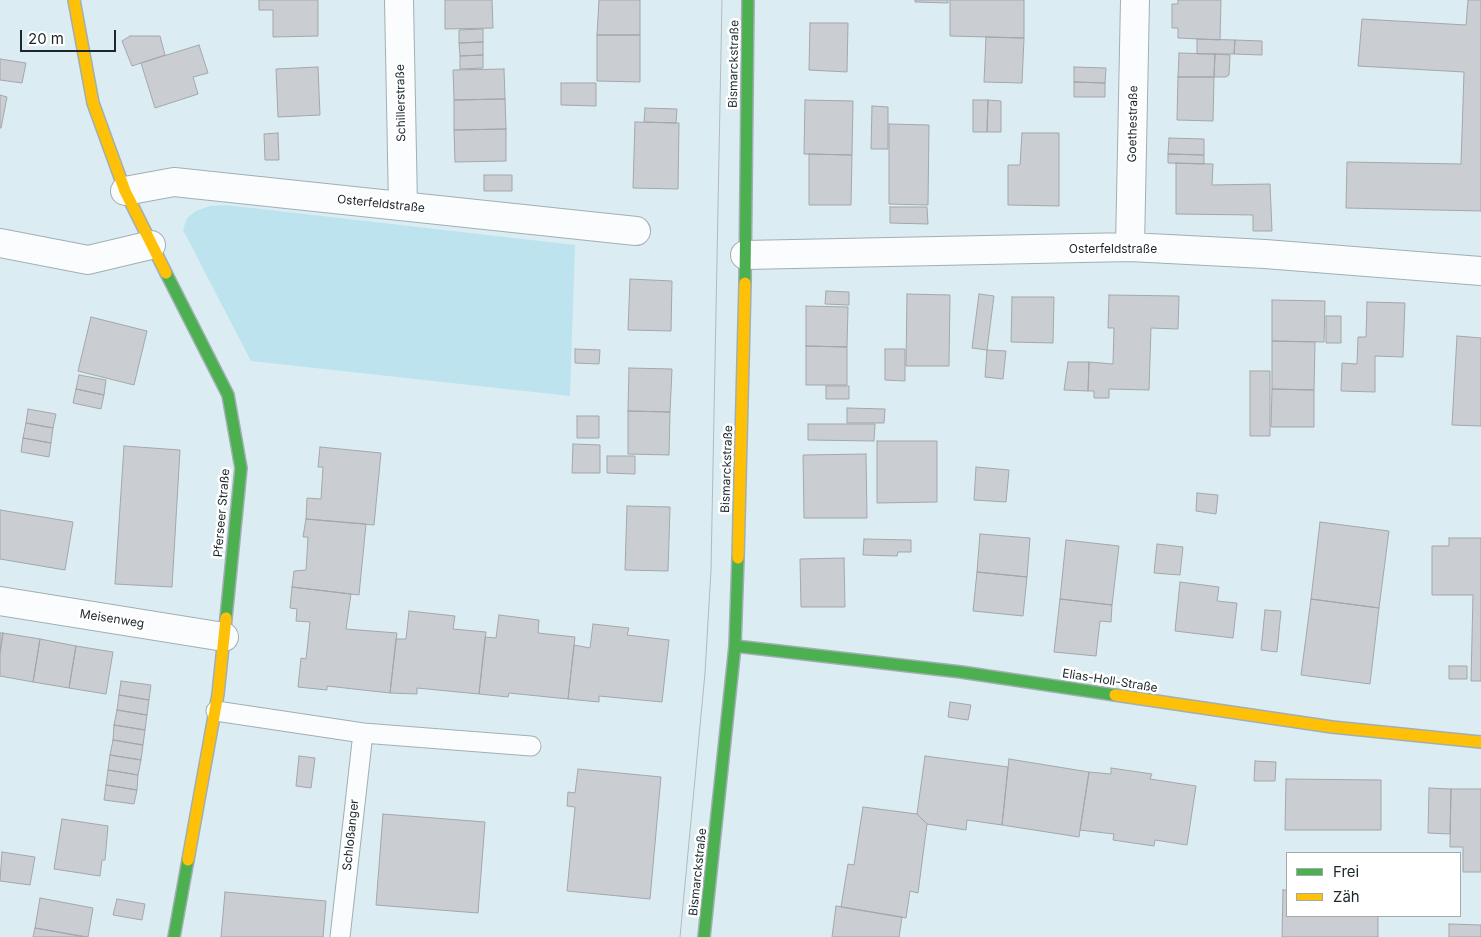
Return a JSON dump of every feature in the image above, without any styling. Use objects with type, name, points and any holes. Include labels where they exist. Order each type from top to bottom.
[{"type":"street","name":"Pferseer Straße","points":[[74,0],[93,102],[125,191],[228,395],[241,468],[216,711],[174,937]]},
{"type":"street","name":"Schillerstraße","points":[[399,0],[402,206]]},
{"type":"street","name":"Bismarckstraße","points":[[704,937],[735,646],[745,255],[748,0]]},
{"type":"street","name":"Goethestraße","points":[[1130,248],[1135,0]]},
{"type":"street","name":"Osterfeldstraße","points":[[125,191],[174,182],[636,231]]},
{"type":"street","points":[[0,243],[88,260],[151,245]]},
{"type":"street","name":"Osterfeldstraße","points":[[745,255],[1130,248],[1265,254],[1481,271]]},
{"type":"street","name":"Meisenweg","points":[[0,601],[224,637]]},
{"type":"street","name":"Elias-Holl-Straße","points":[[735,646],[961,672],[1332,727],[1481,742]]},
{"type":"lane","points":[[216,711],[362,733],[531,746]]},
{"type":"lane","name":"Schloßanger","points":[[340,937],[362,733]]},
{"type":"shaded area","points":[[226,205],[575,245],[570,396],[251,361],[183,230],[187,218],[196,211],[210,206]]},
{"type":"building","points":[[259,0],[318,0],[318,36],[273,37],[273,10],[259,10]]},
{"type":"building","points":[[445,0],[492,0],[493,28],[445,29]]},
{"type":"building","points":[[599,0],[640,0],[640,35],[597,35]]},
{"type":"building","points":[[915,0],[948,0],[948,3],[915,2]]},
{"type":"building","points":[[950,0],[1024,0],[1024,38],[950,36]]},
{"type":"building","points":[[1178,0],[1221,0],[1220,40],[1178,38],[1178,28],[1172,28],[1172,4],[1178,4]]},
{"type":"building","points":[[1468,0],[1481,0],[1481,211],[1346,208],[1347,162],[1461,164],[1464,72],[1358,66],[1362,19],[1466,25]]},
{"type":"building","points":[[810,23],[848,23],[847,72],[809,70]]},
{"type":"building","points":[[483,29],[483,42],[459,43],[459,30]]},
{"type":"building","points":[[597,35],[640,35],[640,82],[597,81]]},
{"type":"building","points":[[130,36],[160,36],[165,55],[132,66],[122,41]]},
{"type":"building","points":[[986,37],[1024,38],[1022,83],[984,82]]},
{"type":"building","points":[[1197,39],[1235,40],[1234,54],[1197,54]]},
{"type":"building","points":[[1235,40],[1262,41],[1262,55],[1234,54]]},
{"type":"building","points":[[483,42],[483,55],[460,56],[459,43]]},
{"type":"building","points":[[199,45],[208,73],[193,77],[198,94],[155,108],[141,63]]},
{"type":"building","points":[[1179,53],[1215,54],[1214,77],[1178,77]]},
{"type":"building","points":[[1215,54],[1230,55],[1229,75],[1226,77],[1214,77]]},
{"type":"building","points":[[483,55],[483,68],[460,69],[460,56]]},
{"type":"building","points":[[0,59],[26,63],[22,83],[0,80]]},
{"type":"building","points":[[318,67],[320,115],[278,117],[276,69]]},
{"type":"building","points":[[1074,67],[1106,68],[1105,83],[1074,82]]},
{"type":"building","points":[[504,69],[505,99],[454,100],[453,70]]},
{"type":"building","points":[[1178,77],[1214,77],[1213,121],[1177,120]]},
{"type":"building","points":[[1074,82],[1105,83],[1105,97],[1074,97]]},
{"type":"building","points":[[561,83],[596,83],[596,106],[561,105]]},
{"type":"building","points":[[0,95],[7,97],[1,128],[0,128]]},
{"type":"building","points":[[505,99],[506,129],[454,130],[454,100]]},
{"type":"building","points":[[805,100],[853,101],[852,155],[804,154]]},
{"type":"building","points":[[973,100],[988,100],[987,132],[973,132]]},
{"type":"building","points":[[988,100],[1001,101],[1001,132],[987,132]]},
{"type":"building","points":[[872,106],[888,107],[888,149],[871,149]]},
{"type":"building","points":[[645,108],[677,109],[676,123],[644,122]]},
{"type":"building","points":[[635,122],[679,123],[678,189],[633,188]]},
{"type":"building","points":[[889,124],[929,125],[928,205],[889,204]]},
{"type":"building","points":[[506,129],[506,161],[455,162],[454,130]]},
{"type":"building","points":[[278,133],[279,160],[265,160],[264,134]]},
{"type":"building","points":[[1022,133],[1059,133],[1059,206],[1008,205],[1008,165],[1020,165]]},
{"type":"building","points":[[1169,138],[1204,139],[1204,155],[1168,154]]},
{"type":"building","points":[[809,154],[852,155],[851,205],[809,205]]},
{"type":"building","points":[[1168,154],[1204,155],[1204,164],[1168,163]]},
{"type":"building","points":[[1176,163],[1213,164],[1212,185],[1270,184],[1272,231],[1253,231],[1253,215],[1176,214]]},
{"type":"building","points":[[484,175],[512,175],[512,191],[484,191]]},
{"type":"building","points":[[890,207],[927,207],[928,224],[890,223]]},
{"type":"building","points":[[630,279],[672,281],[671,331],[628,330]]},
{"type":"building","points":[[826,291],[849,292],[849,305],[825,304]]},
{"type":"building","points":[[907,294],[950,295],[949,366],[906,366]]},
{"type":"building","points":[[979,294],[994,296],[987,350],[972,348]]},
{"type":"building","points":[[1109,295],[1179,296],[1178,329],[1151,328],[1149,390],[1109,389],[1109,398],[1094,398],[1094,391],[1088,391],[1089,362],[1113,364],[1114,328],[1108,328]]},
{"type":"building","points":[[1012,297],[1054,297],[1053,343],[1011,342]]},
{"type":"building","points":[[1272,300],[1325,301],[1324,342],[1272,341]]},
{"type":"building","points":[[1367,302],[1405,303],[1403,357],[1375,356],[1375,392],[1341,391],[1342,363],[1357,364],[1358,337],[1366,337]]},
{"type":"building","points":[[806,306],[848,307],[847,347],[806,346]]},
{"type":"building","points":[[1326,316],[1341,316],[1341,343],[1326,343]]},
{"type":"building","points":[[91,317],[147,331],[134,385],[78,371]]},
{"type":"building","points":[[1457,336],[1481,338],[1481,426],[1452,425]]},
{"type":"building","points":[[1272,341],[1315,342],[1314,390],[1272,389]]},
{"type":"building","points":[[806,346],[847,347],[847,385],[806,385]]},
{"type":"building","points":[[575,349],[600,350],[599,364],[575,363]]},
{"type":"building","points":[[885,349],[905,349],[905,381],[885,380]]},
{"type":"building","points":[[987,350],[1006,351],[1003,379],[985,377]]},
{"type":"building","points":[[1068,362],[1089,362],[1088,391],[1064,390]]},
{"type":"building","points":[[629,368],[672,369],[670,412],[628,411]]},
{"type":"building","points":[[1250,371],[1270,371],[1270,436],[1250,436]]},
{"type":"building","points":[[79,375],[106,380],[104,395],[76,389]]},
{"type":"building","points":[[826,386],[849,386],[849,399],[826,399]]},
{"type":"building","points":[[76,389],[104,395],[101,409],[73,403]]},
{"type":"building","points":[[1272,389],[1314,390],[1314,427],[1271,427]]},
{"type":"building","points":[[847,408],[885,409],[884,423],[847,423]]},
{"type":"building","points":[[28,409],[56,414],[53,428],[26,423]]},
{"type":"building","points":[[628,411],[670,412],[669,455],[628,454]]},
{"type":"building","points":[[577,416],[599,416],[599,438],[577,438]]},
{"type":"building","points":[[26,423],[53,428],[51,443],[23,438]]},
{"type":"building","points":[[808,424],[875,424],[874,441],[808,440]]},
{"type":"building","points":[[23,438],[51,443],[49,457],[21,452]]},
{"type":"building","points":[[877,441],[937,441],[937,502],[877,503]]},
{"type":"building","points":[[573,444],[600,445],[600,473],[572,473]]},
{"type":"building","points":[[124,446],[180,450],[172,587],[115,584]]},
{"type":"building","points":[[320,447],[381,453],[374,525],[306,519],[307,498],[321,499],[323,467],[318,467]]},
{"type":"building","points":[[866,454],[867,518],[804,518],[803,455]]},
{"type":"building","points":[[607,456],[635,456],[635,474],[607,473]]},
{"type":"building","points":[[976,467],[1009,470],[1006,502],[974,500]]},
{"type":"building","points":[[1197,493],[1218,495],[1216,514],[1196,511]]},
{"type":"building","points":[[627,506],[670,507],[668,571],[625,570]]},
{"type":"building","points":[[0,510],[73,522],[65,570],[0,559]]},
{"type":"building","points":[[306,519],[366,524],[359,595],[292,587],[294,571],[306,570],[308,537],[303,537]]},
{"type":"building","points":[[1320,522],[1389,531],[1379,608],[1311,599]]},
{"type":"building","points":[[980,534],[1030,538],[1027,577],[977,572]]},
{"type":"building","points":[[1449,538],[1481,538],[1481,681],[1471,681],[1473,595],[1432,595],[1432,546],[1449,546]]},
{"type":"building","points":[[864,539],[911,540],[911,552],[898,552],[897,556],[863,555]]},
{"type":"building","points":[[1066,540],[1119,546],[1112,605],[1060,599]]},
{"type":"building","points":[[1157,544],[1183,547],[1180,575],[1154,573]]},
{"type":"building","points":[[844,558],[845,607],[801,607],[800,559]]},
{"type":"building","points":[[977,572],[1027,577],[1023,616],[973,611]]},
{"type":"building","points":[[1180,582],[1219,587],[1217,601],[1237,603],[1233,638],[1175,631]]},
{"type":"building","points":[[292,587],[351,594],[346,629],[397,633],[390,693],[327,686],[327,690],[298,687],[301,658],[306,659],[310,622],[296,621],[297,609],[290,608]]},
{"type":"building","points":[[1060,599],[1112,605],[1111,622],[1100,621],[1096,656],[1054,652]]},
{"type":"building","points":[[1311,599],[1379,608],[1370,684],[1301,675]]},
{"type":"building","points":[[1265,610],[1281,611],[1277,652],[1261,650]]},
{"type":"building","points":[[409,611],[455,616],[453,629],[486,632],[479,694],[417,688],[417,694],[390,693],[396,639],[406,639]]},
{"type":"building","points":[[499,615],[539,620],[538,633],[575,637],[568,699],[509,693],[508,697],[479,694],[485,637],[496,638]]},
{"type":"building","points":[[593,624],[629,628],[627,635],[669,640],[662,702],[599,696],[599,702],[568,699],[574,645],[590,648]]},
{"type":"building","points":[[0,633],[3,633],[0,653]]},
{"type":"building","points":[[3,633],[40,639],[33,682],[0,676],[0,653]]},
{"type":"building","points":[[40,639],[76,646],[69,688],[33,682]]},
{"type":"building","points":[[76,646],[113,652],[106,694],[69,688]]},
{"type":"building","points":[[1449,666],[1467,666],[1467,679],[1449,679]]},
{"type":"building","points":[[121,681],[151,685],[149,700],[119,695]]},
{"type":"building","points":[[119,695],[149,700],[147,715],[117,710]]},
{"type":"building","points":[[950,702],[971,705],[968,720],[948,717]]},
{"type":"building","points":[[117,710],[147,715],[145,730],[114,725]]},
{"type":"building","points":[[114,725],[145,730],[143,745],[113,740]]},
{"type":"building","points":[[113,740],[143,745],[141,760],[110,755]]},
{"type":"building","points":[[110,755],[141,760],[138,775],[108,770]]},
{"type":"building","points":[[299,756],[315,758],[311,788],[296,786]]},
{"type":"building","points":[[925,756],[1008,767],[1002,825],[967,820],[966,830],[927,824],[917,814]]},
{"type":"building","points":[[1009,759],[1089,772],[1079,837],[1002,825]]},
{"type":"building","points":[[1255,761],[1276,762],[1275,781],[1254,781]]},
{"type":"building","points":[[1111,768],[1152,774],[1150,779],[1196,786],[1187,845],[1155,840],[1154,846],[1113,840],[1114,834],[1080,830],[1089,772],[1111,774]]},
{"type":"building","points":[[578,769],[661,777],[650,899],[567,891],[575,807],[567,806],[568,792],[575,793]]},
{"type":"building","points":[[108,770],[138,775],[137,790],[106,785]]},
{"type":"building","points":[[1286,779],[1381,780],[1381,830],[1285,830]]},
{"type":"building","points":[[106,785],[137,790],[134,804],[104,800]]},
{"type":"building","points":[[1429,788],[1451,789],[1450,834],[1428,833]]},
{"type":"building","points":[[1451,789],[1481,789],[1481,872],[1463,872],[1463,847],[1450,847]]},
{"type":"building","points":[[863,807],[917,814],[927,824],[918,893],[910,891],[906,918],[841,907],[848,864],[854,865]]},
{"type":"building","points":[[383,814],[485,822],[478,913],[376,905]]},
{"type":"building","points":[[62,819],[108,826],[105,860],[102,860],[100,876],[54,869]]},
{"type":"building","points":[[2,852],[35,857],[30,885],[0,881]]},
{"type":"building","points":[[1283,890],[1286,890],[1286,917],[1378,917],[1378,937],[1282,937]]},
{"type":"building","points":[[225,892],[326,901],[323,937],[221,937]]},
{"type":"building","points":[[40,898],[93,908],[88,937],[35,928]]},
{"type":"building","points":[[117,899],[145,904],[142,920],[113,915]]},
{"type":"building","points":[[836,906],[902,917],[899,937],[832,937]]},
{"type":"building","points":[[1449,924],[1481,925],[1481,937],[1449,937]]},
{"type":"building","points":[[35,928],[84,937],[33,937]]},
{"type":"tram line","points":[[680,937],[705,673],[711,570],[722,0]]},
{"type":"traffic: fast","points":[[745,283],[748,0]]},
{"type":"traffic: fast","points":[[166,273],[228,395],[241,468],[226,618]]},
{"type":"traffic: fast","points":[[704,937],[735,646],[738,558]]},
{"type":"traffic: fast","points":[[735,646],[961,672],[1115,695]]},
{"type":"traffic: fast","points":[[174,937],[188,860]]},
{"type":"traffic: slow","points":[[74,0],[93,103],[125,191],[166,273]]},
{"type":"traffic: slow","points":[[738,558],[745,283]]},
{"type":"traffic: slow","points":[[188,860],[218,694],[226,618]]},
{"type":"traffic: slow","points":[[1115,695],[1332,727],[1481,742]]}]
